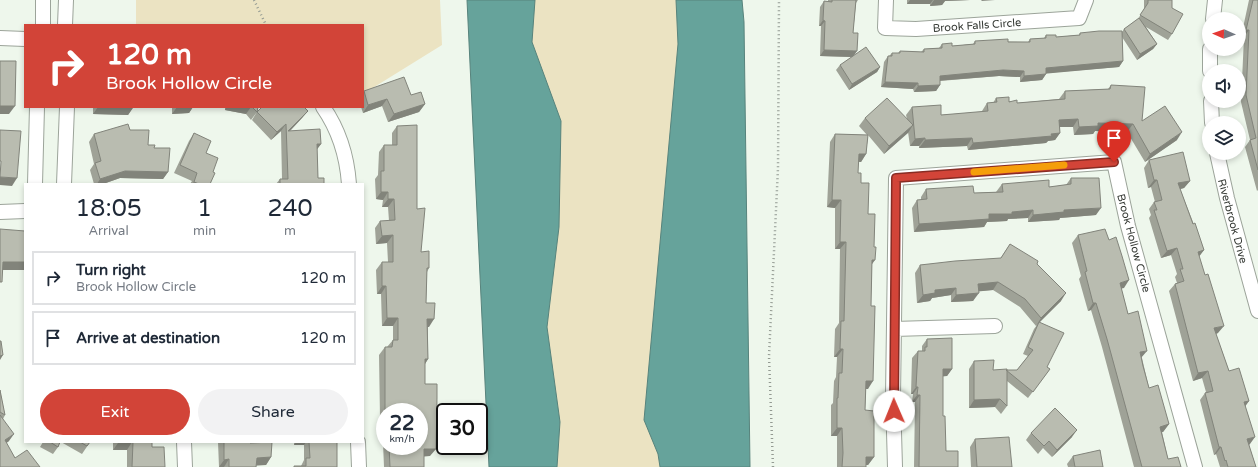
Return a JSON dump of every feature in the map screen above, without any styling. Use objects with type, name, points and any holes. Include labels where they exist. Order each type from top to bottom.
[{"type":"street","points":[[43,0],[43,24]]},
{"type":"street","points":[[65,24],[66,0]]},
{"type":"street","name":"Brook Falls Circle","points":[[886,0],[885,28],[916,30],[1079,18],[1086,0]]},
{"type":"street","points":[[1214,12],[1215,0]]},
{"type":"street","points":[[0,38],[24,39]]},
{"type":"street","points":[[35,183],[37,108]]},
{"type":"street","points":[[64,183],[67,108]]},
{"type":"street","points":[[326,111],[343,148],[349,183]]},
{"type":"street","name":"Riverbrook Drive","points":[[1219,160],[1227,198],[1258,311]]},
{"type":"street","name":"Brook Hollow Circle","points":[[895,467],[894,329],[896,178],[1114,162],[1128,226],[1195,467]]},
{"type":"street","points":[[0,212],[24,211]]},
{"type":"street","points":[[894,329],[995,326]]},
{"type":"street","points":[[184,443],[185,467]]},
{"type":"street","points":[[358,443],[359,467]]},
{"type":"path","points":[[254,0],[266,24]]},
{"type":"path","points":[[773,467],[769,356],[778,168],[779,0]]},
{"type":"shaded area","points":[[136,0],[440,0],[442,45],[364,93],[364,24],[136,24]]},
{"type":"shaded area","points":[[526,0],[690,0],[682,467],[544,467]]},
{"type":"water","points":[[467,0],[535,0],[532,42],[561,121],[559,227],[547,327],[560,422],[557,467],[489,467],[488,403],[486,403]]},
{"type":"water","points":[[676,0],[742,0],[744,22],[750,467],[660,467],[658,454],[644,420],[678,44]]},
{"type":"building","points":[[832,0],[856,0],[853,33],[858,33],[857,51],[824,50],[824,1],[832,2]]},
{"type":"building","points":[[1148,0],[1172,0],[1172,8],[1183,14],[1172,34],[1140,15],[1148,3]]},
{"type":"building","points":[[1253,0],[1258,0],[1258,170],[1250,140],[1256,138],[1246,95],[1249,30],[1246,30]]},
{"type":"building","points":[[1139,18],[1157,44],[1140,54],[1124,29]]},
{"type":"building","points":[[1122,31],[1123,61],[1046,68],[1046,74],[1024,76],[1024,71],[1003,70],[940,76],[940,85],[918,86],[918,83],[885,82],[888,56],[892,56],[892,53],[900,53],[900,51],[924,52],[924,49],[942,48],[942,44],[952,43],[952,46],[975,44],[975,41],[1008,39],[1008,42],[1030,42],[1030,39],[1046,38],[1046,35],[1056,35],[1056,37],[1080,35],[1080,33]]},
{"type":"building","points":[[866,47],[880,67],[852,84],[840,65]]},
{"type":"building","points":[[0,61],[16,61],[15,106],[0,106]]},
{"type":"building","points":[[404,77],[411,95],[421,92],[425,104],[394,114],[387,99],[368,105],[364,91]]},
{"type":"building","points":[[1111,85],[1145,87],[1142,121],[1165,106],[1182,132],[1150,154],[1133,124],[1098,123],[1098,126],[1079,127],[1078,119],[1059,120],[1060,133],[1051,134],[1052,136],[973,143],[972,138],[915,139],[912,107],[941,105],[941,115],[988,111],[987,103],[997,102],[996,98],[1009,97],[1009,102],[1017,100],[1017,103],[1065,99],[1065,91],[1110,89]]},
{"type":"building","points":[[887,98],[913,125],[889,146],[865,118]]},
{"type":"building","points":[[261,108],[305,108],[308,111],[288,131],[320,129],[321,144],[317,144],[318,178],[324,178],[324,183],[280,183],[280,179],[288,179],[286,124],[277,132],[257,112]]},
{"type":"building","points":[[128,124],[130,130],[149,130],[148,145],[155,145],[154,148],[170,148],[168,172],[125,171],[100,179],[95,163],[101,161],[94,134]]},
{"type":"building","points":[[417,125],[417,209],[425,208],[421,252],[429,251],[426,303],[435,303],[434,319],[427,319],[428,359],[425,359],[425,384],[437,384],[436,449],[428,449],[428,403],[385,403],[385,347],[392,347],[393,340],[398,340],[398,318],[387,318],[386,286],[382,286],[382,262],[393,262],[393,235],[382,236],[380,221],[395,220],[394,199],[388,199],[388,192],[381,192],[381,171],[384,171],[384,145],[397,145],[397,126]]},
{"type":"building","points":[[0,130],[21,131],[17,178],[0,177]]},
{"type":"building","points":[[194,133],[211,141],[206,153],[218,158],[213,172],[215,173],[210,183],[194,182],[197,173],[180,165]]},
{"type":"building","points":[[835,134],[868,135],[866,154],[859,154],[858,173],[861,173],[861,183],[869,183],[868,214],[875,214],[874,247],[876,247],[875,260],[872,260],[871,306],[875,306],[873,381],[866,381],[865,410],[874,411],[874,457],[866,457],[866,467],[842,467],[842,428],[837,428],[839,373],[842,373],[843,349],[840,349],[841,321],[844,321],[846,242],[840,242],[841,200],[832,200]]},
{"type":"building","points":[[1183,152],[1190,181],[1178,183],[1193,224],[1195,223],[1204,250],[1198,252],[1205,275],[1208,274],[1224,326],[1214,328],[1229,371],[1239,368],[1249,401],[1244,402],[1255,437],[1247,439],[1256,467],[1228,467],[1221,447],[1219,447],[1205,393],[1213,391],[1208,371],[1198,373],[1175,284],[1184,281],[1180,269],[1183,269],[1177,248],[1167,251],[1154,210],[1157,210],[1154,202],[1162,200],[1157,180],[1154,180],[1149,160]]},
{"type":"building","points":[[1071,178],[1099,178],[1101,208],[1064,210],[1064,212],[1033,215],[1033,210],[1012,212],[1012,214],[989,214],[989,219],[919,224],[917,200],[927,199],[926,189],[973,186],[974,193],[1003,192],[1002,184],[1049,180],[1049,187],[1071,184]]},
{"type":"building","points":[[0,229],[24,231],[24,262],[3,262],[2,282],[0,282]]},
{"type":"building","points":[[1105,229],[1109,240],[1116,237],[1129,280],[1120,283],[1128,314],[1138,311],[1147,351],[1140,352],[1149,388],[1158,385],[1169,424],[1160,427],[1168,459],[1178,457],[1181,467],[1142,467],[1107,339],[1096,303],[1093,303],[1078,235]]},
{"type":"building","points":[[1010,244],[1038,261],[1037,264],[1066,293],[1041,318],[1025,299],[998,282],[978,284],[979,293],[956,295],[956,288],[935,290],[935,293],[923,295],[920,265],[1001,258]]},
{"type":"building","points":[[1039,322],[1064,333],[1047,367],[1050,369],[1033,392],[1006,370],[1017,370],[1033,350],[1028,347]]},
{"type":"building","points":[[952,338],[952,369],[943,369],[943,416],[945,416],[946,451],[958,451],[958,467],[919,467],[920,395],[917,395],[918,387],[916,387],[918,351],[925,351],[925,347],[927,347],[927,339]]},
{"type":"building","points":[[0,341],[3,355],[0,356]]},
{"type":"building","points":[[994,360],[993,370],[1007,369],[1007,406],[1000,399],[974,400],[974,361]]},
{"type":"building","points":[[0,390],[5,415],[0,412]]},
{"type":"building","points":[[1055,408],[1077,430],[1057,450],[1049,441],[1044,446],[1031,433]]},
{"type":"building","points":[[0,415],[14,434],[5,440],[15,458],[27,450],[40,467],[0,467]]},
{"type":"building","points":[[1009,437],[1012,467],[977,467],[975,439]]},
{"type":"building","points":[[52,443],[60,443],[58,447]]},
{"type":"building","points":[[82,443],[89,443],[87,446]]},
{"type":"building","points":[[133,443],[152,443],[152,447],[164,447],[165,467],[132,467]]},
{"type":"building","points":[[224,443],[272,443],[271,457],[257,458],[256,467],[229,467],[229,459],[224,460]]},
{"type":"building","points":[[309,443],[337,443],[337,467],[294,467],[306,466],[306,458],[310,458]]},
{"type":"building","points":[[1100,450],[1103,467],[1075,467],[1073,456]]},
{"type":"building","points":[[389,455],[424,455],[424,467],[390,467]]},
{"type":"slow traffic","points":[[974,172],[1064,165]]},
{"type":"route","points":[[894,411],[896,178],[1114,162]]}]
